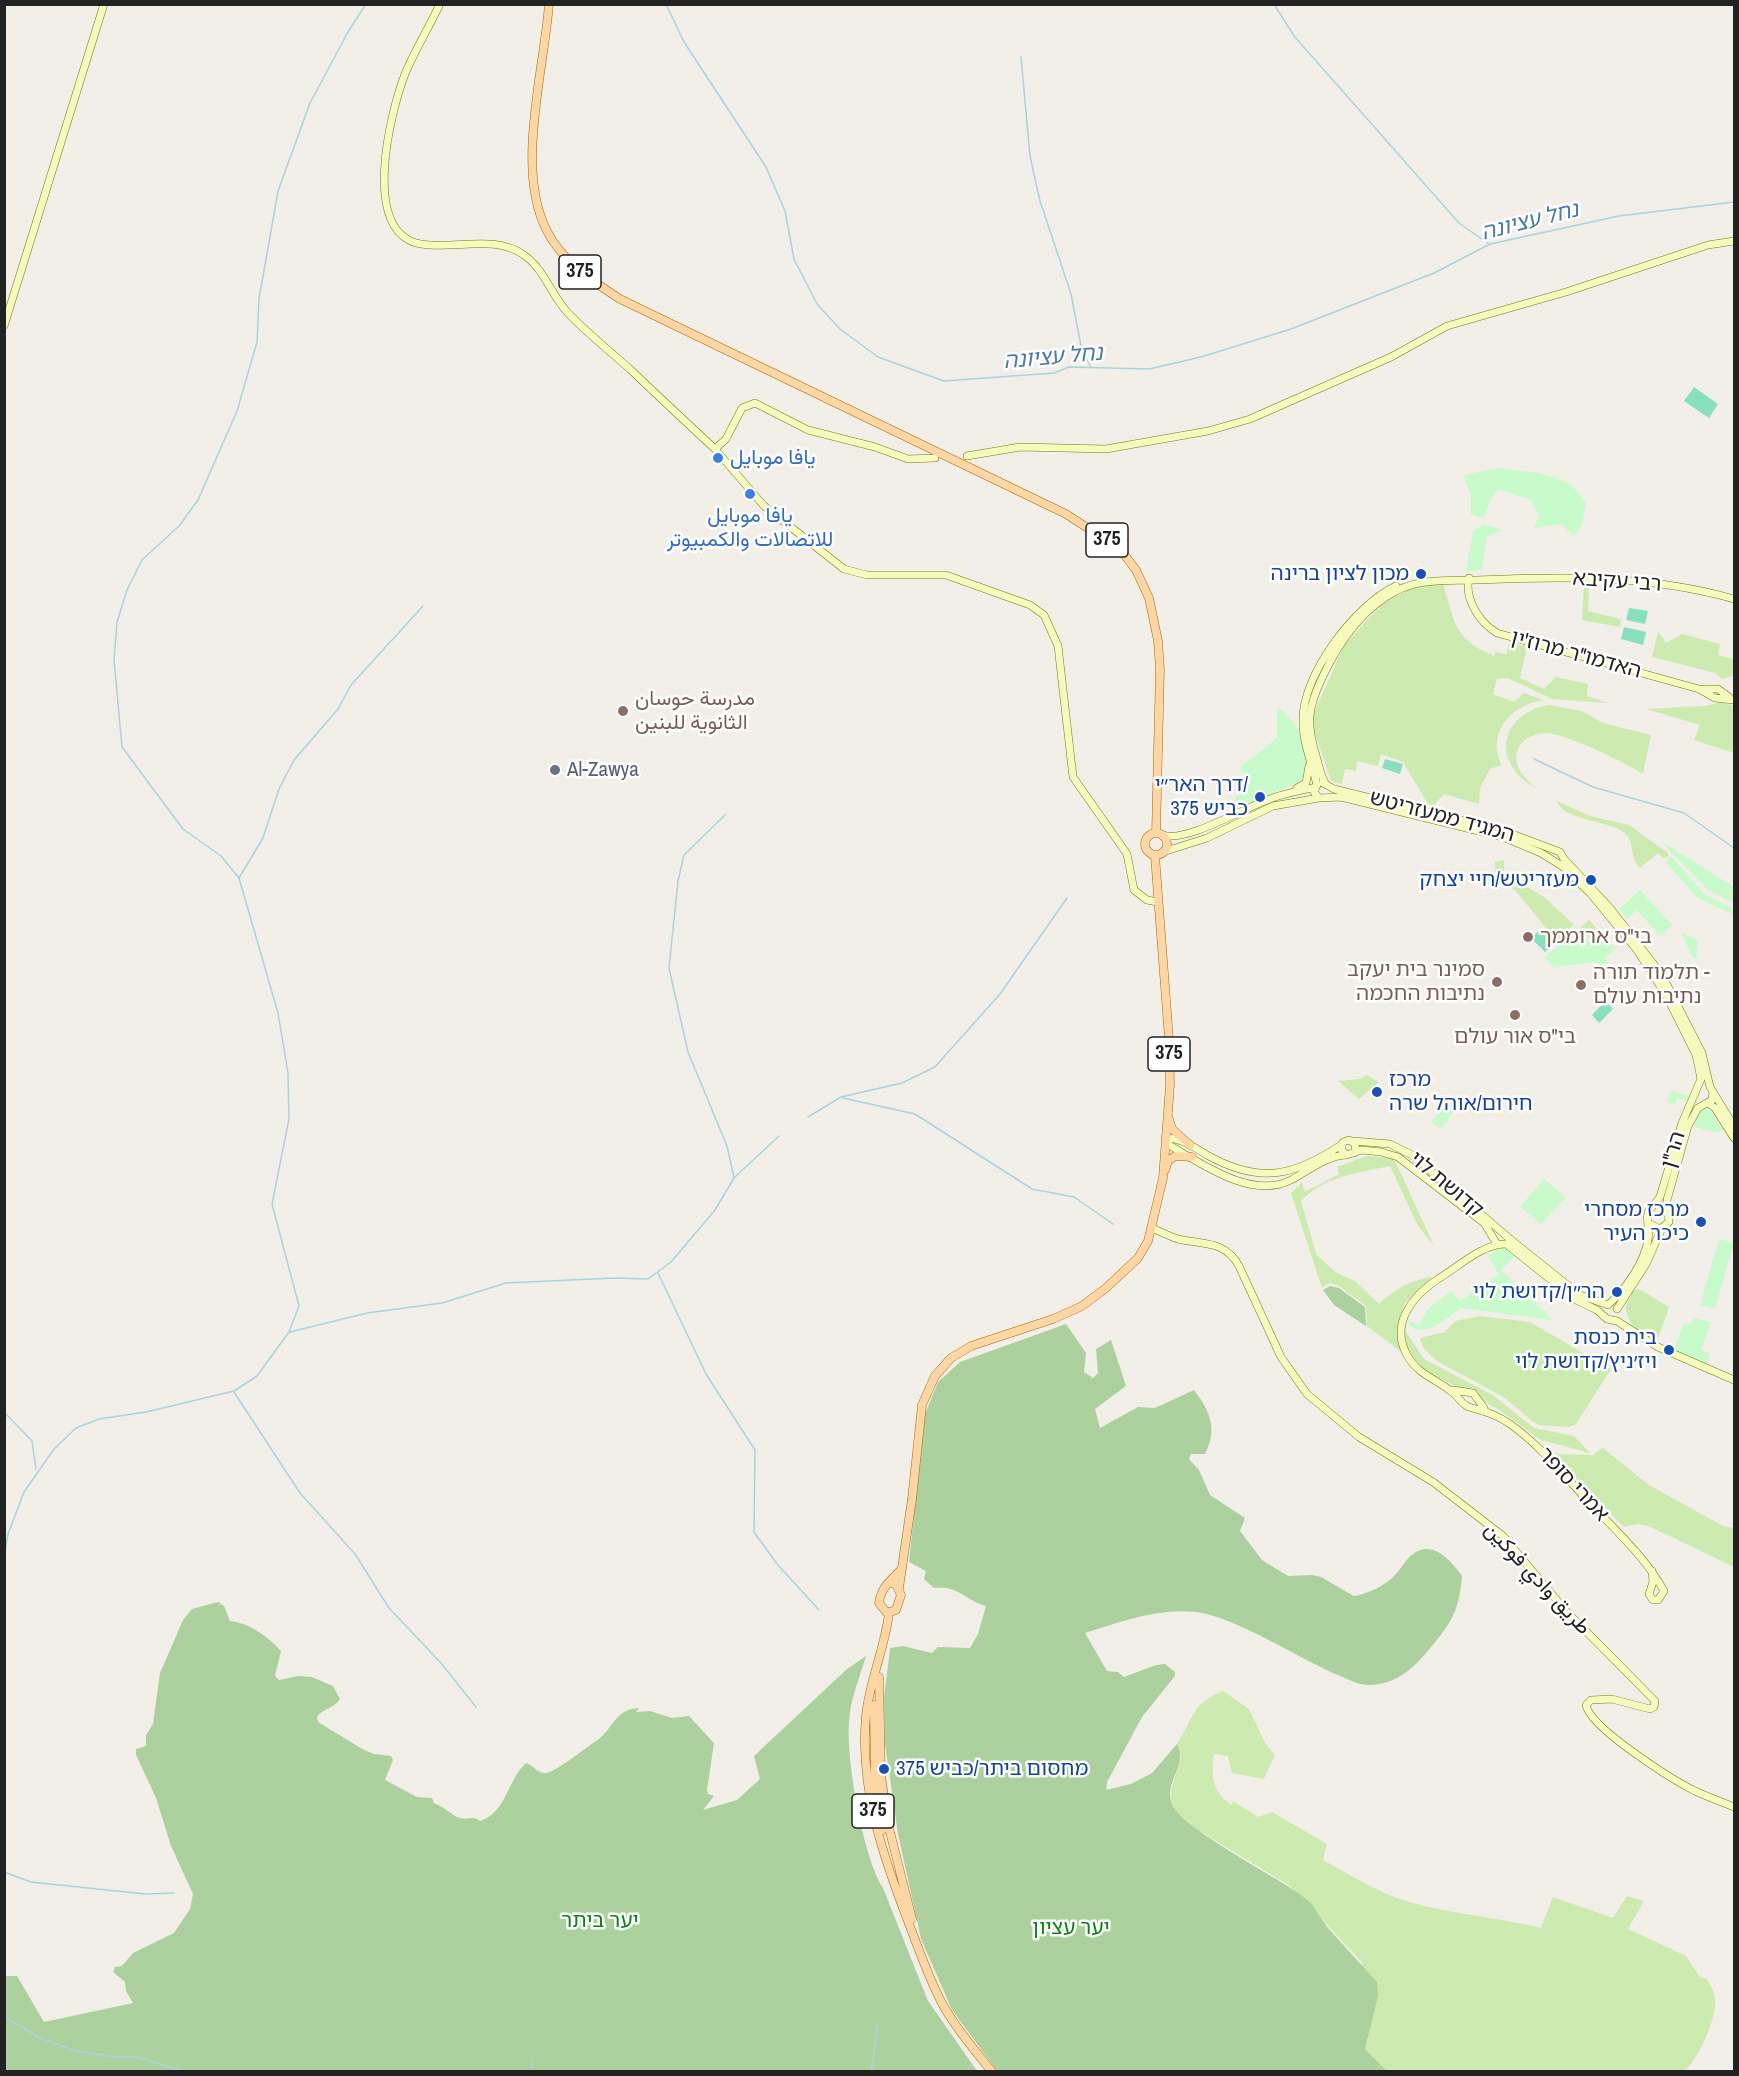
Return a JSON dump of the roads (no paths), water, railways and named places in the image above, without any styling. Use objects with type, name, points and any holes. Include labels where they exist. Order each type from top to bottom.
[{"type":"main road","name":"375","points":[[549,4],[532,158],[535,187],[547,232],[579,271],[620,299],[1066,514],[1119,549],[1136,570],[1149,598],[1159,643],[1160,834]]},
{"type":"main road","points":[[1160,834],[1168,843],[1166,851],[1155,856],[1149,853],[1145,846],[1146,838],[1160,834]]},
{"type":"main road","name":"375","points":[[900,1571],[882,1588],[879,1603],[882,1610],[889,1613],[896,1610],[899,1605],[900,1571],[912,1499],[922,1405],[935,1376],[951,1358],[970,1346],[1053,1319],[1082,1306],[1106,1288],[1138,1258],[1152,1228],[1163,1174],[1169,1039],[1155,856]]},
{"type":"main road","points":[[1167,1111],[1172,1129],[1190,1145]]},
{"type":"main road","points":[[1163,1174],[1172,1158],[1177,1155],[1192,1157]]},
{"type":"main road","points":[[889,1583],[899,1588]]},
{"type":"main road","name":"375","points":[[889,1613],[876,1676],[873,1727],[874,1780],[889,1871],[922,1955]]},
{"type":"main road","points":[[880,1661],[879,1728],[888,1824],[922,1955],[943,2005],[992,2072]]},
{"type":"street","points":[[4,326],[104,4]]},
{"type":"street","points":[[440,4],[405,74],[396,102],[384,179],[392,226],[407,241],[423,245],[483,244],[502,246],[523,254],[542,272],[566,310],[715,449],[764,506],[844,569],[867,575],[946,575],[1030,605],[1044,615],[1058,646],[1073,777],[1128,854],[1134,890],[1147,900],[1157,902]]},
{"type":"street","points":[[967,456],[1020,447],[1106,449],[1208,431],[1240,422],[1338,382],[1448,326],[1566,292],[1708,245],[1734,241]]},
{"type":"street","points":[[715,449],[726,439],[742,408],[754,404],[808,430],[875,447],[908,459],[935,458]]},
{"type":"street","points":[[1426,577],[1470,578],[1426,581],[1395,592],[1364,615],[1340,644],[1316,690],[1309,714],[1312,742],[1330,792],[1323,798],[1315,795],[1316,786],[1303,722],[1306,698],[1330,650],[1350,622],[1374,599],[1400,585],[1426,577]]},
{"type":"street","name":"רבי עקיבא","points":[[1470,578],[1634,580],[1734,599]]},
{"type":"street","name":"האדמו\"ר מרוז'ין","points":[[1470,578],[1472,598],[1479,618],[1497,633],[1734,700]]},
{"type":"street","points":[[1160,834],[1172,837],[1194,831],[1306,783],[1310,773],[1308,749]]},
{"type":"street","points":[[1281,795],[1327,785]]},
{"type":"street","name":"המגיד ממעזריטש","points":[[1327,785],[1334,789],[1504,831],[1562,854],[1564,859]]},
{"type":"street","name":"המגיד ממעזריטש","points":[[1166,851],[1207,838],[1273,806],[1341,797],[1503,837],[1541,853],[1564,868],[1600,905],[1656,978],[1696,1055],[1701,1079],[1697,1091]]},
{"type":"street","points":[[1556,852],[1551,856],[1554,863],[1564,859],[1610,908],[1662,975],[1702,1053],[1711,1090],[1734,1126]]},
{"type":"street","points":[[1711,1090],[1697,1091],[1698,1101],[1707,1103],[1718,1113],[1734,1138]]},
{"type":"street","name":"הר\"ן","points":[[1669,1211],[1666,1200],[1688,1125],[1698,1108],[1712,1100],[1711,1090]]},
{"type":"street","name":"הר\"ן","points":[[1653,1206],[1660,1197],[1682,1123],[1697,1091]]},
{"type":"street","points":[[1165,1138],[1190,1145],[1232,1168],[1266,1175],[1282,1173],[1345,1141],[1353,1141],[1356,1146],[1350,1154],[1341,1151],[1341,1145]]},
{"type":"street","name":"קדושת לוי","points":[[1165,1138],[1169,1145],[1228,1177],[1266,1185],[1286,1182],[1335,1157],[1374,1151],[1398,1157],[1470,1212],[1487,1227],[1496,1241],[1514,1249],[1576,1300],[1612,1319]]},
{"type":"street","name":"קדושת לוי","points":[[1353,1141],[1383,1142],[1405,1150],[1580,1295],[1609,1304],[1618,1310]]},
{"type":"street","points":[[1604,1315],[1603,1310],[1641,1261],[1650,1224],[1647,1214],[1653,1206],[1663,1206],[1669,1211],[1669,1222],[1662,1228],[1646,1264],[1612,1319],[1644,1339],[1689,1362],[1734,1380]]},
{"type":"street","points":[[1650,1224],[1662,1228]]},
{"type":"street","name":"طريق وادي فوکين","points":[[1152,1228],[1177,1239],[1218,1246],[1229,1252],[1239,1266],[1284,1363],[1307,1394],[1359,1437],[1433,1482],[1498,1532],[1566,1611],[1655,1701],[1654,1707],[1650,1709],[1612,1699],[1591,1700],[1586,1705],[1587,1710],[1604,1729],[1660,1770],[1695,1791],[1734,1807]]},
{"type":"street","points":[[1496,1241],[1495,1232],[1503,1233]]},
{"type":"street","points":[[1486,1410],[1470,1407],[1449,1389],[1424,1374],[1411,1361],[1403,1346],[1402,1321],[1410,1304],[1420,1293],[1496,1241],[1503,1233]]},
{"type":"street","points":[[1618,1310],[1644,1339]]},
{"type":"street","points":[[1449,1389],[1475,1395],[1486,1410]]},
{"type":"street","points":[[1463,1402],[1463,1397],[1468,1393]]},
{"type":"street","points":[[1470,1407],[1476,1404],[1477,1399]]},
{"type":"street","name":"אמרי סופר","points":[[1486,1410],[1510,1424],[1535,1444],[1652,1571],[1662,1587]]},
{"type":"street","points":[[1652,1571],[1652,1586],[1649,1594],[1656,1600],[1663,1596],[1662,1587],[1652,1586]]},
{"type":"waterway","points":[[4,1557],[8,1534],[24,1492],[54,1449],[76,1428],[99,1419],[146,1412],[234,1391],[257,1376],[289,1332],[299,1306],[272,1204],[289,1119],[288,1073],[278,1013],[239,878],[221,856],[183,829],[122,747],[114,660],[117,622],[127,590],[142,560],[179,526],[198,500],[237,411],[257,342],[259,299],[278,191],[310,103],[348,32],[366,4]]},
{"type":"waterway","name":"נחל עציונה","points":[[666,4],[684,42],[766,167],[785,211],[794,259],[817,304],[840,329],[878,357],[944,381],[1054,373],[1069,367],[1149,369],[1201,357],[1291,329],[1434,273],[1490,244],[1619,216],[1734,202]]},
{"type":"waterway","points":[[1274,4],[1294,36],[1459,223],[1489,244]]},
{"type":"waterway","points":[[1021,57],[1030,156],[1040,201],[1071,294],[1082,351],[1091,367]]},
{"type":"waterway","points":[[239,878],[263,838],[279,789],[294,760],[338,709],[351,685],[423,606]]},
{"type":"waterway","points":[[1534,759],[1593,787],[1684,813],[1734,848]]},
{"type":"waterway","points":[[725,815],[684,855],[678,881],[669,968],[688,1052],[727,1146],[734,1178]]},
{"type":"waterway","points":[[808,1117],[841,1097],[902,1083],[935,1067],[1000,994],[1067,898]]},
{"type":"waterway","points":[[843,1098],[915,1114],[1032,1189],[1074,1197],[1113,1224]]},
{"type":"waterway","points":[[290,1332],[367,1313],[442,1303],[506,1283],[614,1278],[648,1279],[671,1262],[715,1210],[734,1178],[779,1136]]},
{"type":"waterway","points":[[658,1273],[706,1374],[755,1450],[754,1532],[777,1564],[819,1610]]},
{"type":"waterway","points":[[234,1392],[300,1493],[355,1554],[389,1608],[441,1663],[476,1707]]},
{"type":"waterway","points":[[4,1412],[32,1441],[36,1469]]},
{"type":"waterway","points":[[4,1872],[31,1882],[145,1894],[174,1893]]},
{"type":"waterway","points":[[4,2016],[40,2038],[76,2051],[116,2057],[136,2057],[186,2072]]},
{"type":"waterway","points":[[871,2072],[878,2025]]},
{"type":"waterway","points":[[531,2062],[533,2072]]},
{"type":"place","name":"يافا موبايل","points":[[718,458]]},
{"type":"place","name":"يافا موبايل للاتصالات والكمبيوتر","points":[[750,494]]},
{"type":"place","name":"מכון לציון ברינה","points":[[1421,574]]},
{"type":"place","name":"مدرسة حوسان الثانوية للبنين","points":[[623,711]]},
{"type":"place","name":"Al-Zawya","points":[[555,770]]},
{"type":"place","name":"דרך האר״י/ כביש 375","points":[[1260,797]]},
{"type":"place","name":"מעזריטש/חיי יצחק","points":[[1591,880]]},
{"type":"place","name":"בי\"ס ארוממך","points":[[1528,937]]},
{"type":"place","name":"סמינר בית יעקב נתיבות החכמה","points":[[1497,982]]},
{"type":"place","name":"תלמוד תורה - נתיבות עולם","points":[[1581,985]]},
{"type":"place","name":"בי\"ס אור עולם","points":[[1515,1015]]},
{"type":"place","name":"מרכז חירום/אוהל שרה","points":[[1377,1092]]},
{"type":"place","name":"מרכז מסחרי כיכר העיר","points":[[1701,1222]]},
{"type":"place","name":"הר״ן/קדושת לוי","points":[[1617,1292]]},
{"type":"place","name":"בית כנסת ויז׳ניץ/קדושת לוי","points":[[1669,1350]]},
{"type":"place","name":"מחסום ביתר/כביש 375","points":[[884,1769]]},
{"type":"park label","name":"יער ביתר","points":[[600,1921]]},
{"type":"park label","name":"יער עציון","points":[[1071,1928]]}]
